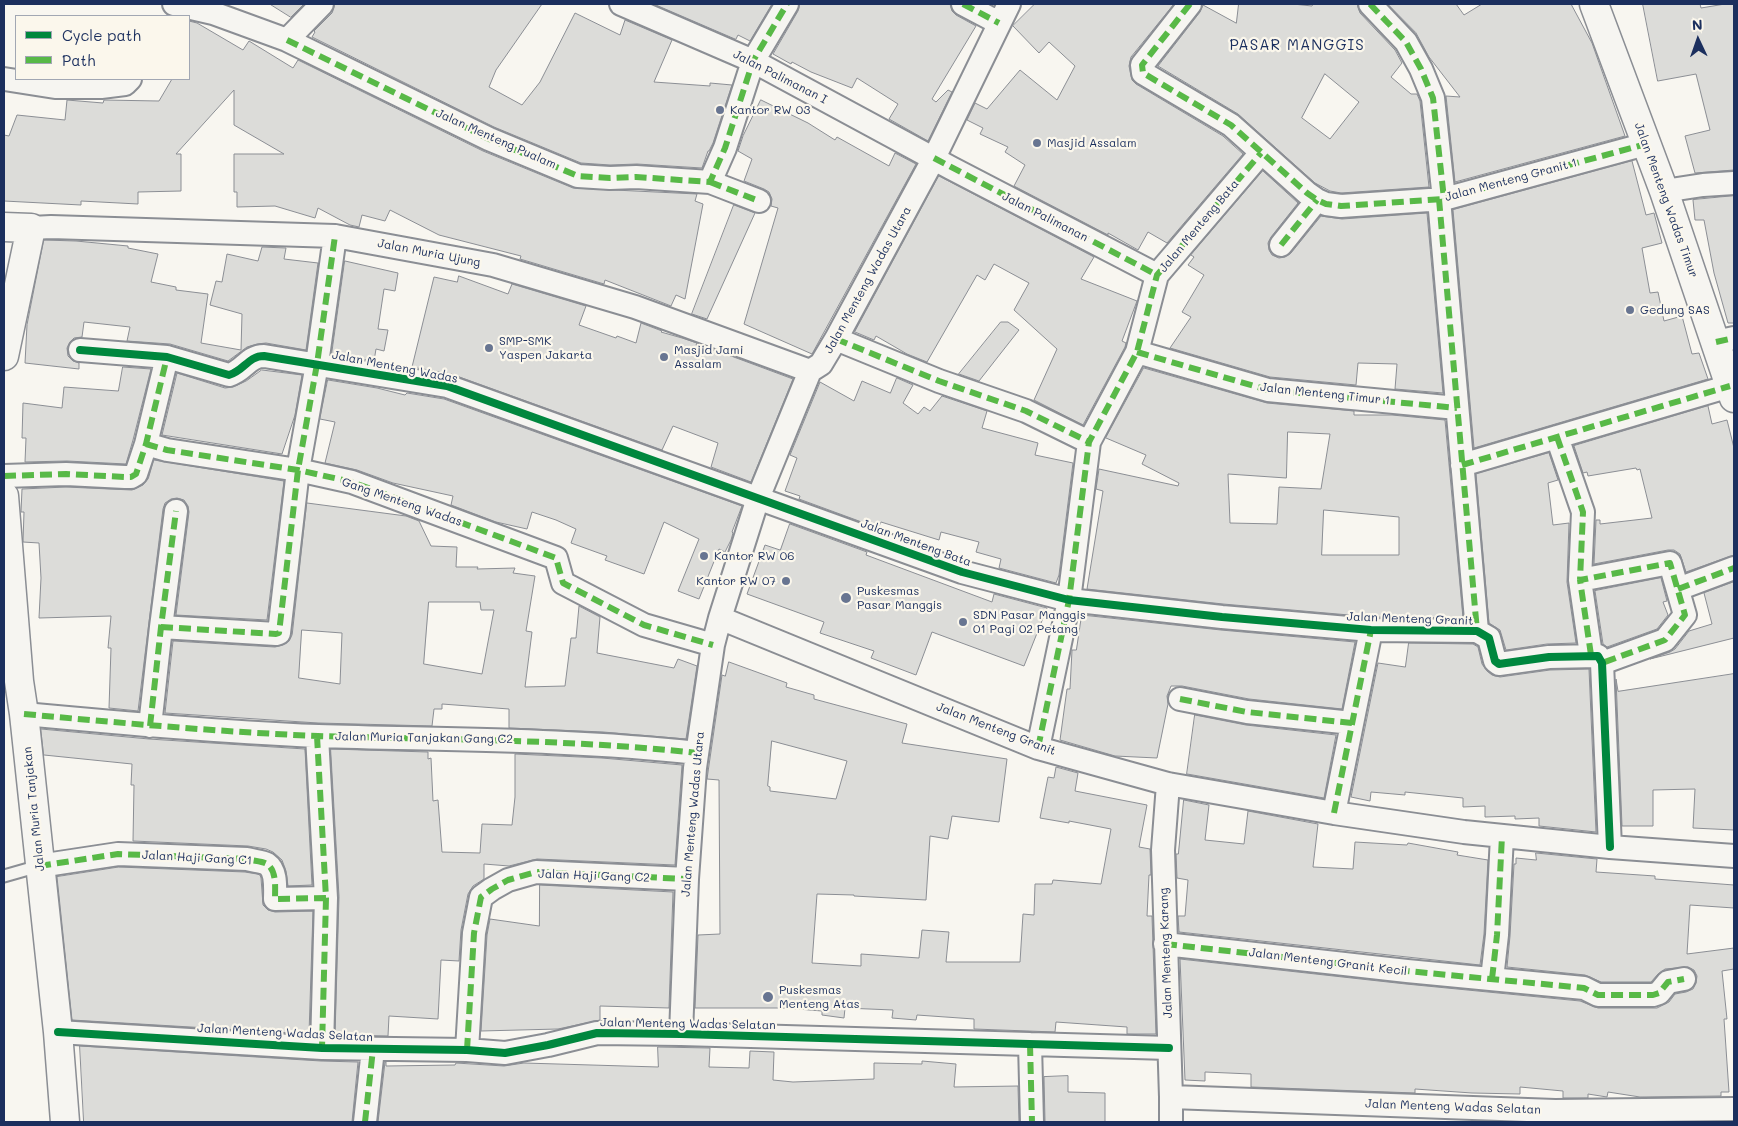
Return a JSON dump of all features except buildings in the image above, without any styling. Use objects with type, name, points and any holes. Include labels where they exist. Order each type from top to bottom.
[{"type":"street","points":[[169,15],[175,4]]},
{"type":"street","name":"Jalan Menteng Pualam","points":[[175,4],[213,13],[287,40],[490,139],[578,176],[636,177],[710,182],[760,201]]},
{"type":"street","points":[[287,40],[322,4]]},
{"type":"street","name":"Jalan Palimanan I","points":[[621,4],[753,61],[934,158]]},
{"type":"street","points":[[710,182],[725,148],[753,61],[786,4]]},
{"type":"street","points":[[963,4],[1004,13]]},
{"type":"street","name":"Jalan Menteng Granit 1","points":[[1190,4],[1142,65],[1143,73],[1231,125],[1317,200],[1326,204],[1341,206],[1441,199],[1646,144]]},
{"type":"street","points":[[1370,4],[1406,42],[1421,69],[1433,98],[1457,408],[1477,631]]},
{"type":"street","name":"Jalan Menteng Wadas Timur","points":[[1594,4],[1664,191],[1725,340],[1732,392]]},
{"type":"street","name":"Jalan Menteng Wadas Utara","points":[[682,1034],[687,879],[697,753],[713,646],[720,618],[758,498],[810,371],[821,364],[836,339],[934,158],[1004,13]]},
{"type":"street","points":[[4,79],[55,87],[101,87],[125,84],[129,80]]},
{"type":"street","name":"Jalan Menteng Bata","points":[[1038,748],[1069,600],[1089,442],[1137,352],[1157,275],[1261,153]]},
{"type":"street","name":"Jalan Palimanan","points":[[934,158],[1157,275]]},
{"type":"street","points":[[1664,191],[1702,185],[1734,184]]},
{"type":"street","points":[[1281,245],[1317,200]]},
{"type":"street","points":[[4,227],[31,228],[4,356]]},
{"type":"street","name":"Jalan Muria Ujung","points":[[31,228],[51,227],[335,236],[493,265],[634,308],[810,371]]},
{"type":"street","points":[[161,627],[279,633],[298,470],[335,236]]},
{"type":"street","points":[[836,339],[939,381],[1026,411],[1089,442]]},
{"type":"street","name":"Jalan Menteng Wadas","points":[[80,350],[167,357],[229,375],[238,372],[257,356],[447,386],[758,498]]},
{"type":"street","name":"Jalan Menteng Timur 1","points":[[1137,352],[1268,390],[1457,408]]},
{"type":"street","points":[[4,476],[66,474],[131,477],[136,474],[146,444],[167,357]]},
{"type":"street","points":[[1462,465],[1557,437],[1732,392]]},
{"type":"street","points":[[1557,437],[1583,512],[1580,580],[1597,659],[1610,847]]},
{"type":"street","name":"Gang Menteng Wadas","points":[[146,444],[167,450],[298,470],[352,482],[556,558],[563,583],[644,625],[713,646]]},
{"type":"street","name":"Jalan Muria Tanjakan","points":[[4,496],[19,682],[58,1032],[65,1122]]},
{"type":"street","name":"Jalan Menteng Bata","points":[[758,498],[962,572],[1069,600]]},
{"type":"street","points":[[150,726],[176,511]]},
{"type":"street","points":[[1580,580],[1670,563],[1685,615],[1665,640],[1597,659]]},
{"type":"street","points":[[1678,589],[1734,568]]},
{"type":"street","name":"Jalan Menteng Granit","points":[[1069,600],[1222,617],[1371,630],[1477,631],[1489,638],[1495,661],[1499,664],[1550,657],[1597,659]]},
{"type":"street","name":"Jalan Menteng Granit","points":[[720,618],[1038,748],[1168,784],[1334,813],[1464,832],[1610,847],[1734,856]]},
{"type":"street","points":[[1334,813],[1371,630]]},
{"type":"street","points":[[1180,699],[1247,712],[1352,723]]},
{"type":"street","name":"Jalan Muria Tanjakan Gang C2","points":[[24,714],[150,726],[317,736],[509,740],[652,748],[697,753]]},
{"type":"street","points":[[317,736],[326,898],[322,1048]]},
{"type":"street","name":"Jalan Menteng Karang","points":[[1168,784],[1163,850],[1172,1097],[1171,1122]]},
{"type":"street","points":[[1492,979],[1497,935],[1502,836]]},
{"type":"street","name":"Jalan Haji Gang C1","points":[[39,866],[118,854],[247,859],[267,864],[273,871],[275,899],[326,898]]},
{"type":"street","name":"Jalan Haji Gang C2","points":[[467,1050],[474,933],[482,897],[492,888],[508,880],[536,872],[687,879]]},
{"type":"street","name":"Jalan Menteng Granit Kecil","points":[[1166,944],[1584,988],[1598,995],[1646,996],[1659,993],[1668,982],[1684,979]]},
{"type":"street","name":"Jalan Menteng Wadas Selatan","points":[[58,1032],[322,1048],[467,1050],[505,1053],[597,1033],[1169,1048]]},
{"type":"street","points":[[1030,1044],[1032,1122]]},
{"type":"street","name":"Jalan Menteng Wadas Selatan","points":[[365,1122],[373,1049]]},
{"type":"street","name":"Jalan Menteng Wadas Selatan","points":[[1172,1097],[1555,1111],[1734,1109]]},
{"type":"lane","points":[[4,876],[39,866]]},
{"type":"marked path","points":[[287,40],[489,139],[578,176],[636,177],[710,182],[725,148],[753,61],[787,4]]},
{"type":"marked path","points":[[963,4],[999,23]]},
{"type":"marked path","points":[[1190,4],[1142,65],[1143,73],[1231,125],[1307,193],[1326,204],[1341,206],[1444,199],[1646,144]]},
{"type":"marked path","points":[[1370,4],[1406,42],[1421,69],[1433,98],[1444,199]]},
{"type":"marked path","points":[[1038,748],[1069,600],[1089,442],[1137,352],[1157,275],[1261,153]]},
{"type":"marked path","points":[[934,158],[1157,275]]},
{"type":"marked path","points":[[710,182],[759,201]]},
{"type":"marked path","points":[[1439,199],[1477,631]]},
{"type":"marked path","points":[[1281,245],[1317,200]]},
{"type":"marked path","points":[[161,627],[279,633],[298,470],[317,364],[335,236]]},
{"type":"marked path","points":[[1716,342],[1734,338]]},
{"type":"marked path","points":[[836,339],[939,381],[1026,411],[1089,442]]},
{"type":"marked path","points":[[1137,352],[1268,390],[1457,408]]},
{"type":"marked path","points":[[4,476],[66,474],[131,477],[136,474],[146,444],[167,357]]},
{"type":"marked path","points":[[1462,465],[1730,386]]},
{"type":"marked path","points":[[1557,437],[1583,512],[1580,580]]},
{"type":"marked path","points":[[146,444],[167,450],[298,470],[352,482],[556,558],[563,583],[644,625],[713,645]]},
{"type":"marked path","points":[[150,726],[176,511]]},
{"type":"marked path","points":[[1591,655],[1580,580],[1670,563],[1685,615],[1665,640],[1602,663]]},
{"type":"marked path","points":[[1678,589],[1734,568]]},
{"type":"marked path","points":[[1334,813],[1371,630]]},
{"type":"marked path","points":[[1180,699],[1247,712],[1352,723]]},
{"type":"marked path","points":[[24,714],[171,727],[281,734],[602,745],[697,753]]},
{"type":"marked path","points":[[317,736],[326,898],[322,1048]]},
{"type":"marked path","points":[[1492,979],[1497,935],[1502,836]]},
{"type":"marked path","points":[[39,866],[118,854],[247,859],[265,863],[270,867],[275,880],[275,899],[326,898]]},
{"type":"marked path","points":[[467,1050],[474,933],[481,897],[508,880],[536,872],[687,879]]},
{"type":"marked path","points":[[1165,944],[1407,971],[1584,988],[1598,995],[1653,995],[1659,993],[1668,982],[1684,979]]},
{"type":"marked path","points":[[1030,1044],[1032,1122]]},
{"type":"marked path","points":[[365,1122],[373,1049]]},
{"type":"cycle path","points":[[80,350],[167,357],[229,375],[254,358],[264,356],[447,386],[962,572],[1069,600],[1222,617],[1371,630],[1477,631],[1489,638],[1495,661],[1499,664],[1549,657],[1598,656],[1602,663],[1610,847]]},
{"type":"cycle path","points":[[58,1032],[322,1048],[467,1050],[505,1053],[597,1033],[1169,1048]]},
{"type":"place","name":"Kantor RW 03","points":[[720,110]]},
{"type":"place","name":"Masjid Assalam","points":[[1037,143]]},
{"type":"place","name":"Gedung SAS","points":[[1630,310]]},
{"type":"place","name":"SMP-SMK Yaspen Jakarta","points":[[489,348]]},
{"type":"place","name":"Masjid Jami Assalam","points":[[664,357]]},
{"type":"place","name":"Kantor RW 06","points":[[704,556]]},
{"type":"place","name":"Kantor RW 07","points":[[786,581]]},
{"type":"place","name":"Puskesmas Pasar Manggis","points":[[846,598]]},
{"type":"place","name":"SDN Pasar Manggis 01 Pagi 02 Petang","points":[[963,622]]},
{"type":"place","name":"Puskesmas Menteng Atas","points":[[768,997]]},
{"type":"district","name":"PASAR MANGGIS","points":[[1297,45]]}]
